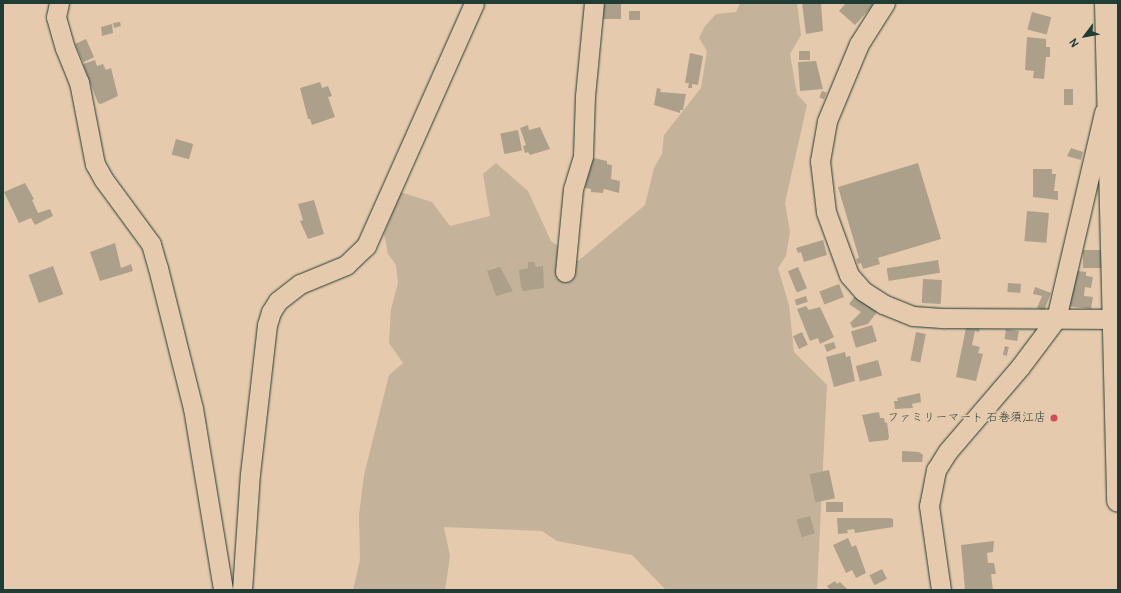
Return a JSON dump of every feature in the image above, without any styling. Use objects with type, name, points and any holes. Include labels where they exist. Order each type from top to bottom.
[{"type":"highway","points":[[1106,3],[1118,501]]},
{"type":"street","points":[[59,3],[56,17],[65,48],[79,82],[95,164],[151,244],[158,268],[193,408],[223,590]]},
{"type":"street","points":[[242,590],[250,474],[267,325],[271,312],[278,301],[294,288],[346,265],[366,246],[474,3]]},
{"type":"street","points":[[565,272],[573,189],[583,156],[585,96],[594,3]]},
{"type":"street","points":[[885,3],[859,44],[847,72],[827,121],[820,161],[826,212],[849,275],[863,291],[883,304],[913,316],[945,318],[1114,319]]},
{"type":"street","points":[[941,590],[929,506],[936,470],[948,451],[1020,367],[1056,319],[1108,96]]},
{"type":"shaded area","points":[[740,3],[797,3],[801,35],[790,54],[797,94],[807,105],[785,203],[790,232],[786,256],[778,268],[789,305],[794,352],[827,385],[817,590],[666,590],[632,555],[557,541],[542,531],[444,527],[450,556],[445,590],[353,590],[360,560],[359,515],[364,475],[389,375],[403,363],[389,343],[391,309],[398,283],[396,265],[388,254],[384,234],[400,192],[432,202],[450,226],[490,216],[483,174],[496,163],[528,191],[551,241],[578,261],[645,205],[654,168],[662,154],[664,135],[701,88],[707,51],[699,38],[705,26],[716,14],[736,12]]},
{"type":"building","points":[[601,3],[621,3],[621,19],[601,19]]},
{"type":"building","points":[[802,3],[821,3],[823,31],[806,34]]},
{"type":"building","points":[[846,3],[871,3],[873,5],[855,25],[839,11]]},
{"type":"building","points":[[629,11],[640,11],[640,20],[629,20]]},
{"type":"building","points":[[1032,12],[1051,17],[1047,35],[1027,29]]},
{"type":"building","points":[[120,22],[121,26],[114,28],[113,23]]},
{"type":"building","points":[[112,24],[113,33],[102,36],[101,27]]},
{"type":"building","points":[[1027,37],[1046,39],[1046,47],[1050,47],[1050,57],[1046,57],[1044,79],[1033,78],[1034,71],[1025,70]]},
{"type":"building","points":[[86,39],[94,57],[83,62],[75,44]]},
{"type":"building","points":[[799,51],[810,51],[810,60],[799,60]]},
{"type":"building","points":[[690,53],[703,56],[698,85],[692,84],[692,88],[688,88],[689,83],[685,83]]},
{"type":"building","points":[[95,60],[97,66],[103,64],[106,70],[111,68],[118,96],[101,104],[98,103],[83,64]]},
{"type":"building","points":[[816,61],[823,89],[800,91],[798,62]]},
{"type":"building","points":[[320,82],[322,88],[328,86],[332,96],[328,97],[335,117],[312,125],[310,119],[308,119],[300,88]]},
{"type":"building","points":[[657,88],[661,89],[660,92],[686,94],[683,110],[680,110],[680,113],[654,105]]},
{"type":"building","points":[[1064,89],[1073,89],[1073,105],[1064,105]]},
{"type":"building","points":[[822,91],[827,93],[824,99],[819,97]]},
{"type":"building","points":[[528,125],[529,130],[540,127],[550,149],[530,155],[528,152],[525,153],[523,146],[526,145],[520,128]]},
{"type":"building","points":[[518,130],[522,151],[504,154],[500,133]]},
{"type":"building","points":[[176,139],[193,144],[189,159],[172,154]]},
{"type":"building","points":[[1071,148],[1083,152],[1081,160],[1067,156]]},
{"type":"building","points":[[589,157],[607,161],[607,164],[612,165],[611,179],[620,181],[619,193],[604,189],[603,193],[591,192],[591,189],[585,188]]},
{"type":"building","points":[[918,163],[941,239],[878,258],[880,264],[863,269],[861,263],[858,264],[856,259],[859,258],[838,187]]},
{"type":"building","points":[[1033,169],[1052,169],[1052,174],[1056,174],[1054,191],[1058,191],[1058,200],[1033,197]]},
{"type":"building","points":[[25,183],[34,199],[32,200],[38,213],[50,209],[53,216],[35,225],[31,218],[19,223],[4,192]]},
{"type":"building","points":[[314,200],[324,234],[308,239],[300,221],[303,220],[298,204]]},
{"type":"building","points":[[1027,211],[1049,213],[1046,243],[1024,241]]},
{"type":"building","points":[[823,240],[827,255],[804,262],[801,252],[798,253],[796,248]]},
{"type":"building","points":[[115,243],[121,268],[131,264],[133,271],[100,281],[90,252]]},
{"type":"building","points":[[1083,250],[1103,250],[1103,268],[1083,268]]},
{"type":"building","points":[[938,260],[940,273],[889,281],[887,268]]},
{"type":"building","points":[[528,262],[534,262],[536,267],[543,266],[544,288],[523,291],[521,287],[519,270],[528,268]]},
{"type":"building","points":[[53,266],[63,294],[39,303],[29,275]]},
{"type":"building","points":[[500,267],[513,291],[496,296],[487,271]]},
{"type":"building","points":[[798,267],[807,288],[797,292],[788,271]]},
{"type":"building","points":[[1071,270],[1086,272],[1086,276],[1093,277],[1091,288],[1085,287],[1084,296],[1093,297],[1091,309],[1067,306]]},
{"type":"building","points":[[923,279],[942,280],[941,304],[922,303]]},
{"type":"building","points":[[1008,283],[1021,284],[1020,293],[1007,292]]},
{"type":"building","points":[[839,284],[844,297],[824,305],[819,292]]},
{"type":"building","points":[[1035,287],[1051,293],[1044,311],[1037,308],[1042,296],[1033,294]]},
{"type":"building","points":[[858,292],[880,308],[868,324],[853,328],[850,323],[861,312],[849,304]]},
{"type":"building","points":[[806,296],[808,302],[796,305],[795,300]]},
{"type":"building","points":[[806,306],[809,310],[820,307],[834,337],[820,344],[818,338],[810,341],[797,309]]},
{"type":"building","points":[[967,323],[980,326],[979,332],[975,331],[972,345],[980,347],[978,353],[983,354],[976,381],[956,377]]},
{"type":"building","points":[[872,325],[877,341],[856,348],[851,331]]},
{"type":"building","points":[[1006,329],[1019,331],[1017,341],[1004,339]]},
{"type":"building","points":[[802,332],[808,345],[799,349],[793,336]]},
{"type":"building","points":[[916,332],[926,334],[920,362],[910,360]]},
{"type":"building","points":[[834,342],[836,348],[827,352],[824,345]]},
{"type":"building","points":[[1005,346],[1009,347],[1007,356],[1003,355]]},
{"type":"building","points":[[845,352],[846,357],[850,356],[855,381],[834,387],[826,357]]},
{"type":"building","points":[[878,360],[882,375],[860,381],[856,366]]},
{"type":"building","points":[[920,393],[921,402],[912,404],[913,408],[895,409],[894,401],[898,401],[897,398]]},
{"type":"building","points":[[879,412],[880,418],[884,418],[885,423],[887,422],[888,440],[869,442],[862,415]]},
{"type":"building","points":[[902,451],[919,452],[923,455],[922,462],[902,462]]},
{"type":"building","points":[[829,470],[835,498],[815,503],[809,474]]},
{"type":"building","points":[[826,502],[843,502],[843,512],[826,512]]},
{"type":"building","points":[[810,516],[815,533],[802,537],[797,520]]},
{"type":"building","points":[[837,518],[890,518],[893,519],[893,527],[855,533],[854,529],[847,530],[848,533],[838,534]]},
{"type":"building","points":[[848,538],[852,547],[856,545],[866,573],[856,578],[852,570],[846,573],[833,545]]},
{"type":"building","points":[[994,541],[993,552],[987,553],[988,563],[994,563],[996,574],[991,574],[993,590],[965,590],[961,545]]},
{"type":"building","points":[[882,569],[887,579],[875,585],[870,575]]},
{"type":"building","points":[[835,581],[837,584],[840,582],[848,590],[830,590],[827,586]]},
{"type":"place","name":"ファミリーマート 石巻須江店","points":[[1054,418]]}]
